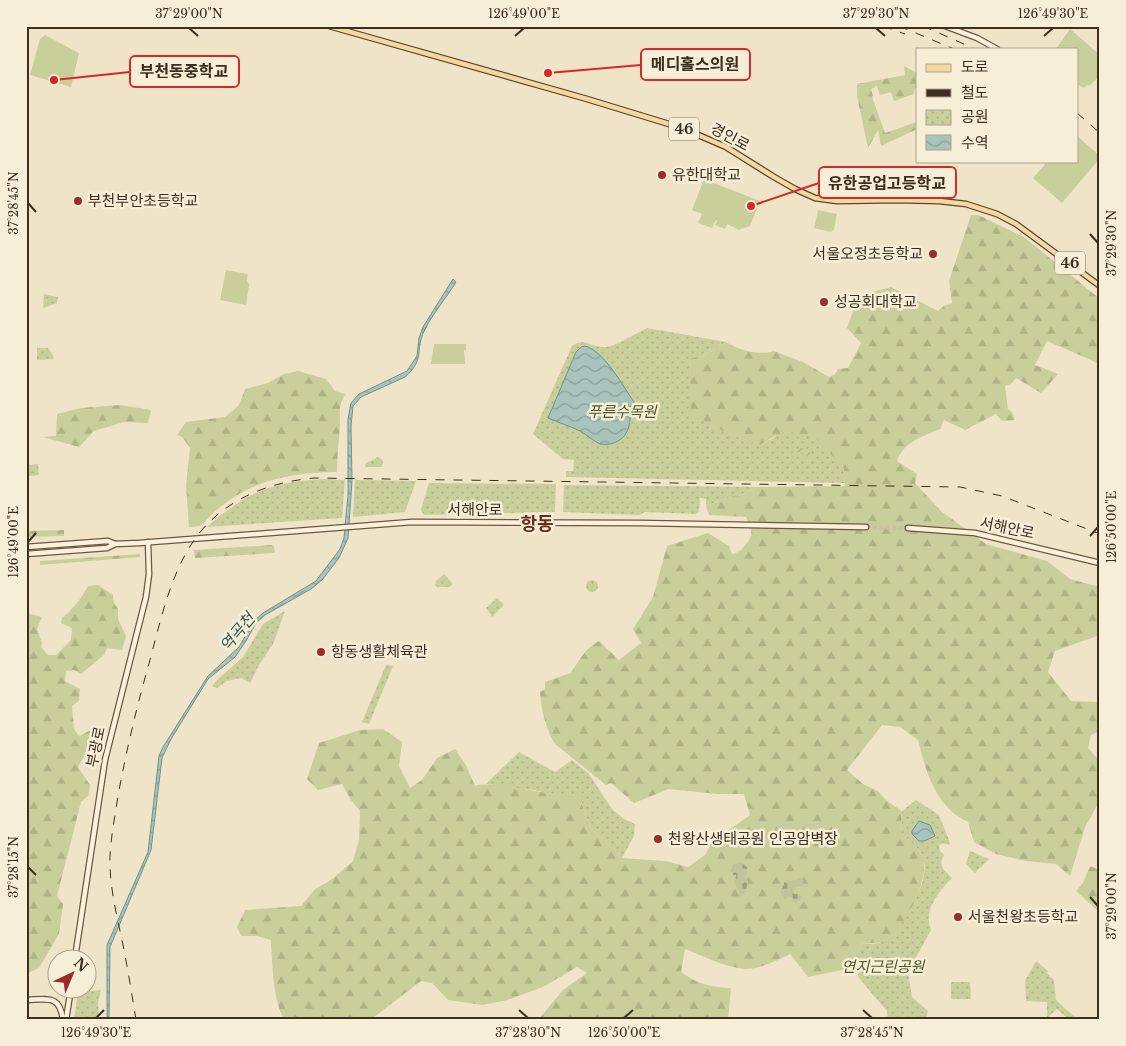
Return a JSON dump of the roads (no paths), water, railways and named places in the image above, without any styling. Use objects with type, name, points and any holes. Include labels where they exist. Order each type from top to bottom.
[{"type":"main road","name":"경인로","points":[[329,26],[682,128],[726,147],[794,189],[815,198],[837,201],[897,200],[966,204],[997,214],[1024,229],[1100,286]]},
{"type":"main road","points":[[944,26],[996,48]]},
{"type":"main road","name":"서해안로","points":[[26,554],[107,548],[115,544],[412,522],[866,527]]},
{"type":"main road","name":"서해안로","points":[[908,528],[975,532],[1100,563]]},
{"type":"main road","name":"서해안로","points":[[26,547],[108,541],[115,544]]},
{"type":"main road","name":"부광로","points":[[77,948],[105,760],[146,597],[149,574],[148,542]]},
{"type":"main road","points":[[64,1020],[69,998]]},
{"type":"main road","points":[[28,1000],[54,1000],[60,1007],[64,1020]]},
{"type":"water","points":[[453,279],[456,282],[424,331],[417,360],[411,371],[405,377],[361,397],[353,406],[351,426],[352,481],[348,538],[339,558],[322,580],[311,589],[265,615],[256,623],[235,657],[208,679],[171,739],[162,758],[151,850],[110,947],[109,1020],[107,1020],[107,945],[148,852],[159,756],[163,747],[208,676],[239,647],[254,621],[263,613],[316,581],[340,549],[344,538],[348,495],[348,419],[351,403],[359,394],[407,371],[417,356],[419,338],[423,327]]},
{"type":"water","points":[[585,346],[592,349],[606,362],[634,402],[629,427],[625,435],[620,440],[610,444],[600,444],[580,431],[548,418],[576,352]]},
{"type":"water","points":[[919,821],[930,825],[935,836],[919,841],[912,834],[912,831]]},
{"type":"waterway","name":"역곡천","points":[[423,333],[427,326]]},
{"type":"tunnel","points":[[866,527],[908,528]]},
{"type":"railway","points":[[490,26],[536,26]]},
{"type":"railway","points":[[883,26],[905,34]]},
{"type":"railway","points":[[899,26],[952,48]]},
{"type":"railway","points":[[923,26],[973,48]]},
{"type":"railway","points":[[1078,114],[1100,133]]},
{"type":"railway","points":[[136,1020],[114,901],[110,867],[112,834],[121,780],[162,614],[181,562],[190,546],[212,519],[238,500],[282,483],[314,478],[960,487],[1002,496],[1100,534]]},
{"type":"place","name":"메디홀스의원","points":[[548,73]]},
{"type":"place","name":"부천동중학교","points":[[54,80]]},
{"type":"place","name":"유한대학교","points":[[662,175]]},
{"type":"place","name":"부천부안초등학교","points":[[78,201]]},
{"type":"place","name":"유한공업고등학교","points":[[751,206]]},
{"type":"place","name":"서울오정초등학교","points":[[933,254]]},
{"type":"place","name":"성공회대학교","points":[[824,302]]},
{"type":"place","name":"항동생활체육관","points":[[321,652]]},
{"type":"place","name":"천왕산생태공원 인공암벽장","points":[[658,839]]},
{"type":"place","name":"서울천왕초등학교","points":[[958,917]]},
{"type":"district","name":"항동","points":[[537,524]]},
{"type":"park label","name":"푸른수목원","points":[[622,412]]},
{"type":"park label","name":"연지근린공원","points":[[883,967]]}]
